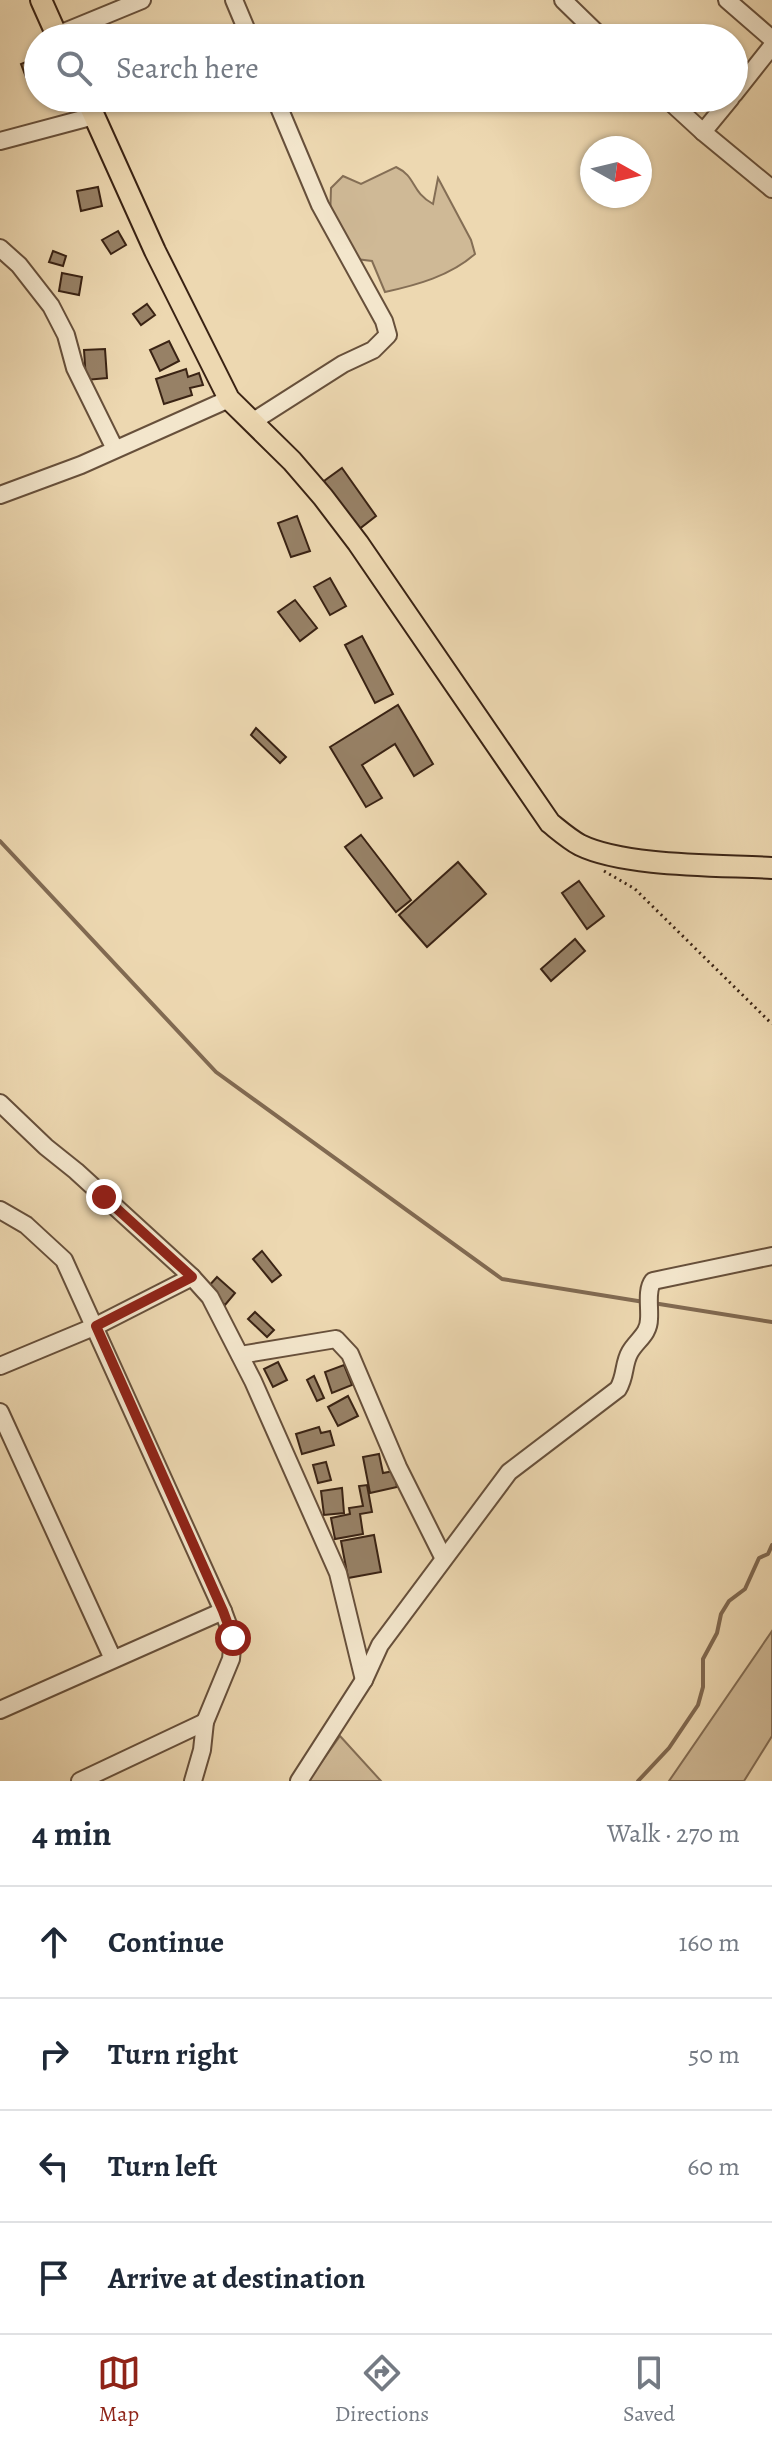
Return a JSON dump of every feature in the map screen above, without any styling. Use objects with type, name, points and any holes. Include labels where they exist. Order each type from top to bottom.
[{"type":"main road","points":[[41,0],[52,24]]},
{"type":"main road","points":[[92,112],[155,251],[229,399],[292,461],[358,543],[550,823],[582,846],[610,855],[772,868]]},
{"type":"street","points":[[85,24],[142,0]]},
{"type":"street","points":[[234,0],[244,24]]},
{"type":"street","points":[[563,0],[588,24]]},
{"type":"street","points":[[727,0],[772,39]]},
{"type":"street","points":[[748,76],[772,46]]},
{"type":"street","points":[[0,141],[77,112]]},
{"type":"street","points":[[252,422],[343,364],[373,350],[388,335],[384,321],[320,205],[281,112]]},
{"type":"street","points":[[681,112],[772,189]]},
{"type":"street","points":[[703,132],[719,112]]},
{"type":"street","points":[[0,248],[19,265],[51,306],[66,335],[75,368],[115,449]]},
{"type":"street","points":[[0,495],[81,465],[229,399]]},
{"type":"street","points":[[0,1103],[192,1277],[210,1297],[240,1355],[338,1573],[364,1680]]},
{"type":"street","points":[[0,1210],[26,1225],[64,1260],[233,1638],[231,1659],[205,1722],[202,1750],[193,1781]]},
{"type":"street","points":[[299,1781],[364,1680],[380,1645],[509,1472],[618,1389],[625,1378],[625,1363],[631,1350],[649,1325],[649,1286],[653,1281],[772,1256]]},
{"type":"street","points":[[0,1366],[96,1326],[192,1277]]},
{"type":"street","points":[[240,1355],[336,1339],[350,1354],[398,1467],[443,1557]]},
{"type":"street","points":[[0,1412],[113,1659]]},
{"type":"street","points":[[0,1709],[223,1611]]},
{"type":"street","points":[[80,1781],[205,1722]]},
{"type":"path","points":[[582,846],[594,865],[635,889],[772,1024]]},
{"type":"shaded area","points":[[396,167],[433,204],[438,178],[471,240],[475,254],[444,274],[385,292],[372,261],[356,259],[330,220],[331,188],[343,176],[361,184]]},
{"type":"shaded area","points":[[772,1631],[772,1736],[744,1781],[669,1781]]},
{"type":"shaded area","points":[[340,1736],[381,1781],[308,1781]]},
{"type":"building","points":[[98,187],[102,206],[81,211],[77,191]]},
{"type":"building","points":[[118,231],[126,245],[111,254],[102,240]]},
{"type":"building","points":[[53,251],[66,256],[63,266],[49,262]]},
{"type":"building","points":[[62,273],[82,277],[79,295],[59,291]]},
{"type":"building","points":[[147,304],[155,315],[141,325],[133,314]]},
{"type":"building","points":[[169,341],[179,361],[160,371],[150,350]]},
{"type":"building","points":[[105,349],[107,378],[86,380],[84,350]]},
{"type":"building","points":[[186,369],[188,377],[199,373],[203,385],[190,388],[192,395],[164,404],[156,379]]},
{"type":"building","points":[[342,468],[376,516],[358,530],[324,481]]},
{"type":"building","points":[[297,516],[310,551],[291,557],[278,523]]},
{"type":"building","points":[[330,578],[346,606],[330,615],[314,587]]},
{"type":"building","points":[[295,600],[317,628],[300,641],[278,612]]},
{"type":"building","points":[[362,636],[393,694],[375,703],[345,645]]},
{"type":"building","points":[[398,705],[433,764],[414,776],[395,744],[362,765],[382,798],[366,807],[330,747]]},
{"type":"building","points":[[256,728],[286,757],[280,763],[251,735]]},
{"type":"building","points":[[361,835],[411,900],[396,912],[345,847]]},
{"type":"building","points":[[458,862],[486,894],[427,947],[399,915]]},
{"type":"building","points":[[579,881],[604,916],[587,929],[562,893]]},
{"type":"building","points":[[575,939],[585,951],[551,981],[541,969]]},
{"type":"building","points":[[262,1251],[281,1275],[272,1282],[253,1259]]},
{"type":"building","points":[[217,1277],[235,1293],[225,1305],[207,1288]]},
{"type":"building","points":[[255,1312],[274,1330],[267,1337],[248,1319]]},
{"type":"building","points":[[278,1362],[287,1380],[273,1387],[264,1369]]},
{"type":"building","points":[[344,1365],[352,1385],[332,1393],[325,1372]]},
{"type":"building","points":[[314,1376],[324,1398],[317,1401],[307,1380]]},
{"type":"building","points":[[348,1396],[358,1416],[338,1426],[328,1407]]},
{"type":"building","points":[[319,1427],[321,1433],[330,1431],[334,1445],[302,1454],[296,1434]]},
{"type":"building","points":[[379,1454],[383,1473],[394,1471],[397,1487],[370,1493],[363,1457]]},
{"type":"building","points":[[326,1462],[331,1480],[318,1483],[313,1465]]},
{"type":"building","points":[[367,1485],[372,1512],[360,1514],[363,1534],[335,1539],[331,1518],[350,1514],[349,1508],[363,1506],[359,1486]]},
{"type":"building","points":[[342,1488],[344,1513],[324,1515],[321,1491]]},
{"type":"building","points":[[374,1535],[381,1572],[348,1578],[341,1541]]},
{"type":"waterway","points":[[0,841],[216,1072],[502,1279],[644,1302]]},
{"type":"waterway","points":[[653,1303],[772,1322]]},
{"type":"waterway","points":[[638,1781],[669,1748],[698,1705],[703,1687],[703,1659],[717,1633],[721,1614],[729,1601],[745,1589],[759,1558],[768,1554],[772,1545]]},
{"type":"route","points":[[104,1197],[192,1277],[96,1326],[233,1638]]}]
